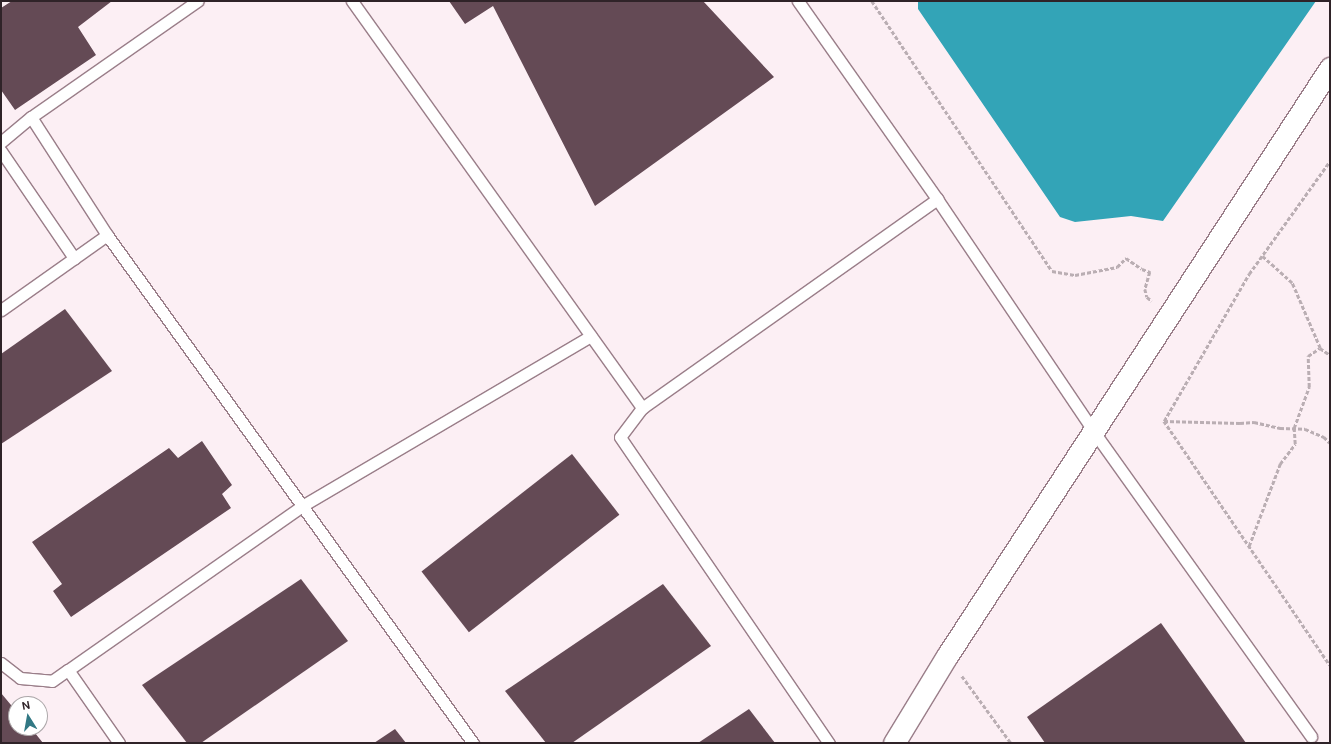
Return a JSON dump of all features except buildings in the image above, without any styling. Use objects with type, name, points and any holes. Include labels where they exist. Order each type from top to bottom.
[{"type":"street","points":[[894,743],[947,656],[1330,68]]},
{"type":"lane","points":[[1,142],[32,117],[197,1]]},
{"type":"lane","points":[[352,1],[642,408]]},
{"type":"lane","points":[[798,1],[937,199],[1094,432],[1311,736]]},
{"type":"lane","points":[[32,117],[107,235],[473,743]]},
{"type":"lane","points":[[1,151],[74,258]]},
{"type":"lane","points":[[829,743],[620,437],[642,408],[937,199]]},
{"type":"lane","points":[[1,310],[107,235]]},
{"type":"lane","points":[[1,663],[20,678],[52,681],[302,506],[591,336]]},
{"type":"lane","points":[[68,670],[118,743]]},
{"type":"path","points":[[872,1],[1052,271],[1075,275],[1117,267],[1126,258],[1142,269],[1150,272],[1145,289],[1147,297],[1156,303]]},
{"type":"path","points":[[1164,420],[1249,274],[1330,161]]},
{"type":"path","points":[[1262,256],[1292,283],[1320,348],[1330,355]]},
{"type":"path","points":[[1249,546],[1280,464],[1295,444],[1294,428],[1309,387],[1308,356],[1320,348]]},
{"type":"path","points":[[1164,420],[1240,423],[1254,422],[1280,428],[1305,429],[1324,437],[1330,443]]},
{"type":"path","points":[[1164,420],[1330,665]]},
{"type":"path","points":[[947,656],[1011,743]]},
{"type":"water","points":[[918,1],[1316,1],[1163,221],[1131,216],[1075,222],[1060,217],[918,9]]}]
